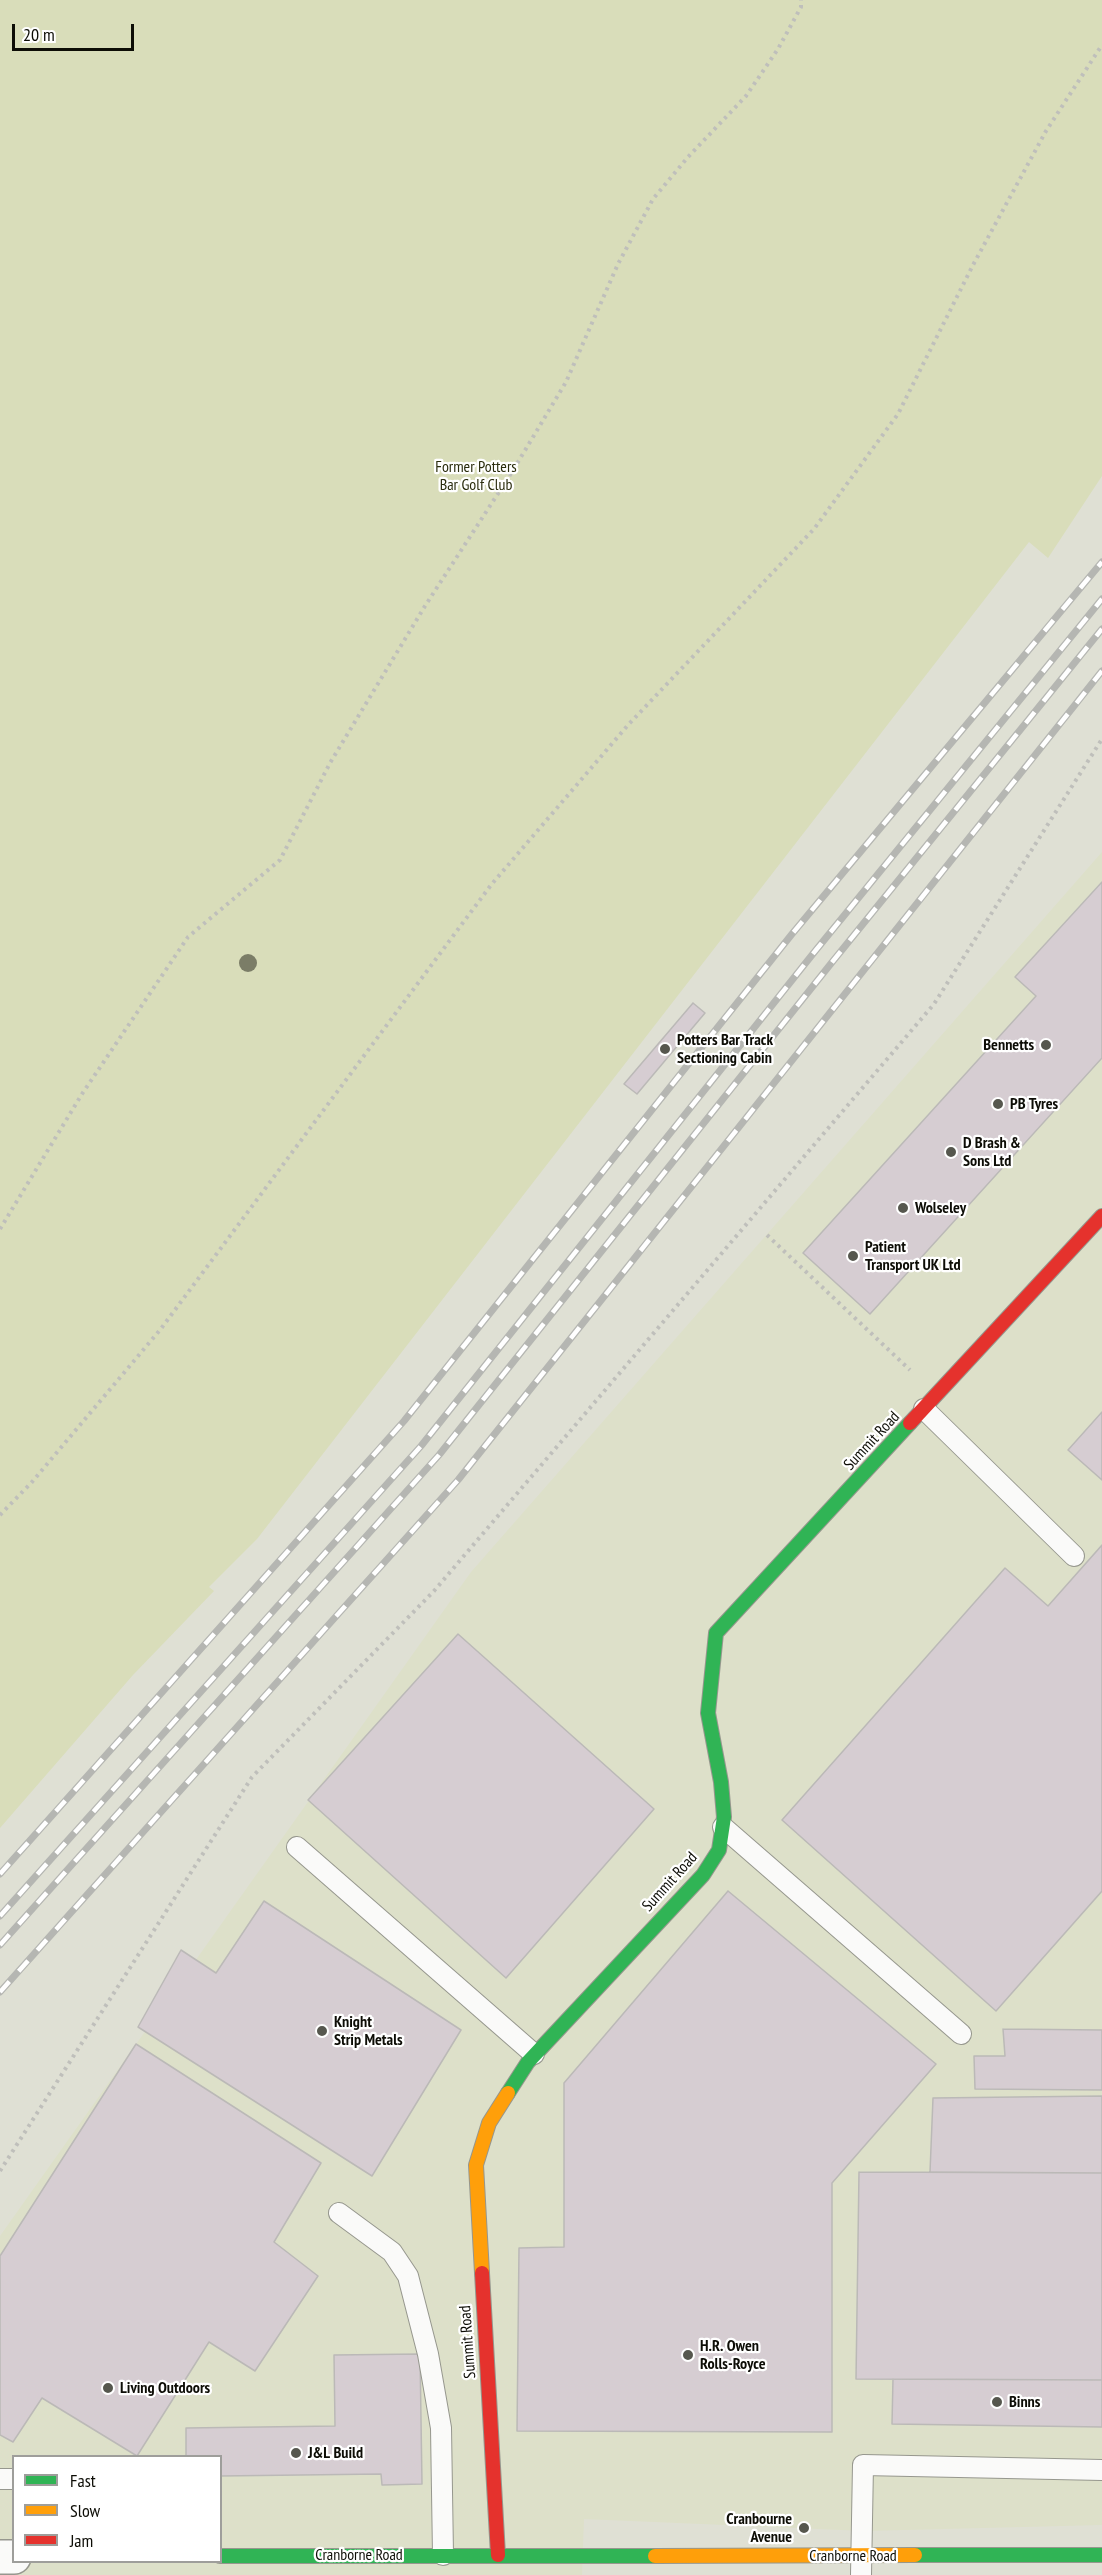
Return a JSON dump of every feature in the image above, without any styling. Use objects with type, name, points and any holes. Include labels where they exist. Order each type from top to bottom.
[{"type":"street","name":"Summit Road","points":[[498,2554],[476,2165],[489,2123],[534,2054],[703,1875],[719,1850],[723,1827],[721,1782],[708,1713],[716,1633],[1102,1216]]},
{"type":"street","name":"Cranborne Road","points":[[222,2556],[498,2554],[605,2566],[862,2566],[1102,2555]]},
{"type":"lane","points":[[930,1402],[1074,1556]]},
{"type":"lane","points":[[723,1827],[961,2034]]},
{"type":"lane","points":[[297,1847],[534,2054]]},
{"type":"lane","points":[[339,2213],[392,2252],[408,2276],[428,2354],[441,2428],[443,2555]]},
{"type":"lane","points":[[862,2566],[863,2465],[1102,2470]]},
{"type":"path","points":[[0,1229],[82,1094],[188,937],[280,860],[348,733],[424,606],[512,472],[566,382],[618,264],[652,199],[746,96],[778,49],[801,7],[801,0]]},
{"type":"path","points":[[0,1515],[32,1482],[160,1330],[491,885],[628,725],[814,529],[898,414],[973,265],[1046,131],[1102,45]]},
{"type":"path","points":[[0,2171],[252,1777],[434,1591],[934,1004],[1102,739]]},
{"type":"path","points":[[767,1234],[930,1402]]},
{"type":"shaded area","points":[[1102,852],[1102,2525],[865,2531],[584,2519],[582,2575],[0,2575],[0,2236],[471,1572]]},
{"type":"green space","name":"Former Potters Bar Golf Club","points":[[0,0],[1102,0],[1102,476],[1048,558],[1029,542],[257,1539],[209,1587],[214,1591],[133,1675],[0,1828]]},
{"type":"building","points":[[1102,882],[1102,1058],[870,1314],[803,1253],[1036,996],[1015,977]]},
{"type":"building","name":"Potters Bar Track Sectioning Cabin","points":[[693,1003],[705,1013],[637,1094],[624,1084]]},
{"type":"building","points":[[1102,1412],[1102,1480],[1068,1450]]},
{"type":"building","points":[[1102,1545],[1102,1891],[996,2011],[782,1820],[1005,1568],[1048,1606]]},
{"type":"building","points":[[458,1634],[654,1809],[506,1978],[308,1800]]},
{"type":"building","points":[[728,1891],[936,2064],[832,2183],[832,2432],[517,2431],[519,2248],[564,2247],[564,2083]]},
{"type":"building","points":[[264,1901],[461,2030],[372,2176],[138,2027],[181,1950],[216,1973]]},
{"type":"building","points":[[1003,2029],[1102,2030],[1102,2090],[975,2089],[974,2056],[1005,2056]]},
{"type":"building","points":[[136,2044],[321,2163],[274,2242],[318,2276],[255,2371],[209,2342],[138,2455],[42,2398],[13,2442],[0,2435],[0,2256]]},
{"type":"building","points":[[1102,2096],[1102,2173],[930,2172],[933,2098]]},
{"type":"building","points":[[859,2172],[1102,2173],[1102,2380],[856,2379]]},
{"type":"building","points":[[420,2354],[422,2484],[382,2485],[381,2474],[222,2476],[222,2455],[186,2455],[186,2428],[335,2426],[334,2355]]},
{"type":"building","points":[[893,2379],[1102,2380],[1102,2427],[892,2424]]},
{"type":"railway","points":[[0,1874],[404,1421],[792,934],[1102,562]]},
{"type":"railway","points":[[0,1916],[421,1446],[816,950],[1102,599]]},
{"type":"railway","points":[[0,1945],[439,1455],[833,961],[1102,629]]},
{"type":"railway","points":[[0,1992],[458,1480],[1102,671]]},
{"type":"traffic: fast","points":[[508,2093],[528,2062],[703,1875],[719,1850],[724,1817],[721,1782],[708,1713],[716,1633],[910,1423]]},
{"type":"traffic: fast","points":[[915,2555],[1102,2555]]},
{"type":"traffic: fast","points":[[222,2556],[655,2556]]},
{"type":"traffic: slow","points":[[482,2273],[476,2165],[489,2123],[508,2093]]},
{"type":"traffic: slow","points":[[655,2556],[915,2555]]},
{"type":"traffic: jam","points":[[910,1423],[1102,1216]]},
{"type":"traffic: jam","points":[[482,2273],[498,2555]]},
{"type":"place","name":"Bennetts","points":[[1046,1045]]},
{"type":"place","name":"Potters Bar Track Sectioning Cabin","points":[[665,1049]]},
{"type":"place","name":"PB Tyres","points":[[998,1104]]},
{"type":"place","name":"D Brash & Sons Ltd","points":[[951,1152]]},
{"type":"place","name":"Wolseley","points":[[903,1208]]},
{"type":"place","name":"Patient Transport UK Ltd","points":[[853,1256]]},
{"type":"place","name":"Knight Strip Metals","points":[[322,2031]]},
{"type":"place","name":"H.R. Owen Rolls-Royce","points":[[688,2355]]},
{"type":"place","name":"Living Outdoors","points":[[108,2388]]},
{"type":"place","name":"Binns","points":[[997,2402]]},
{"type":"place","name":"J&L Build","points":[[296,2453]]},
{"type":"place","name":"Cranbourne Avenue","points":[[804,2528]]}]
